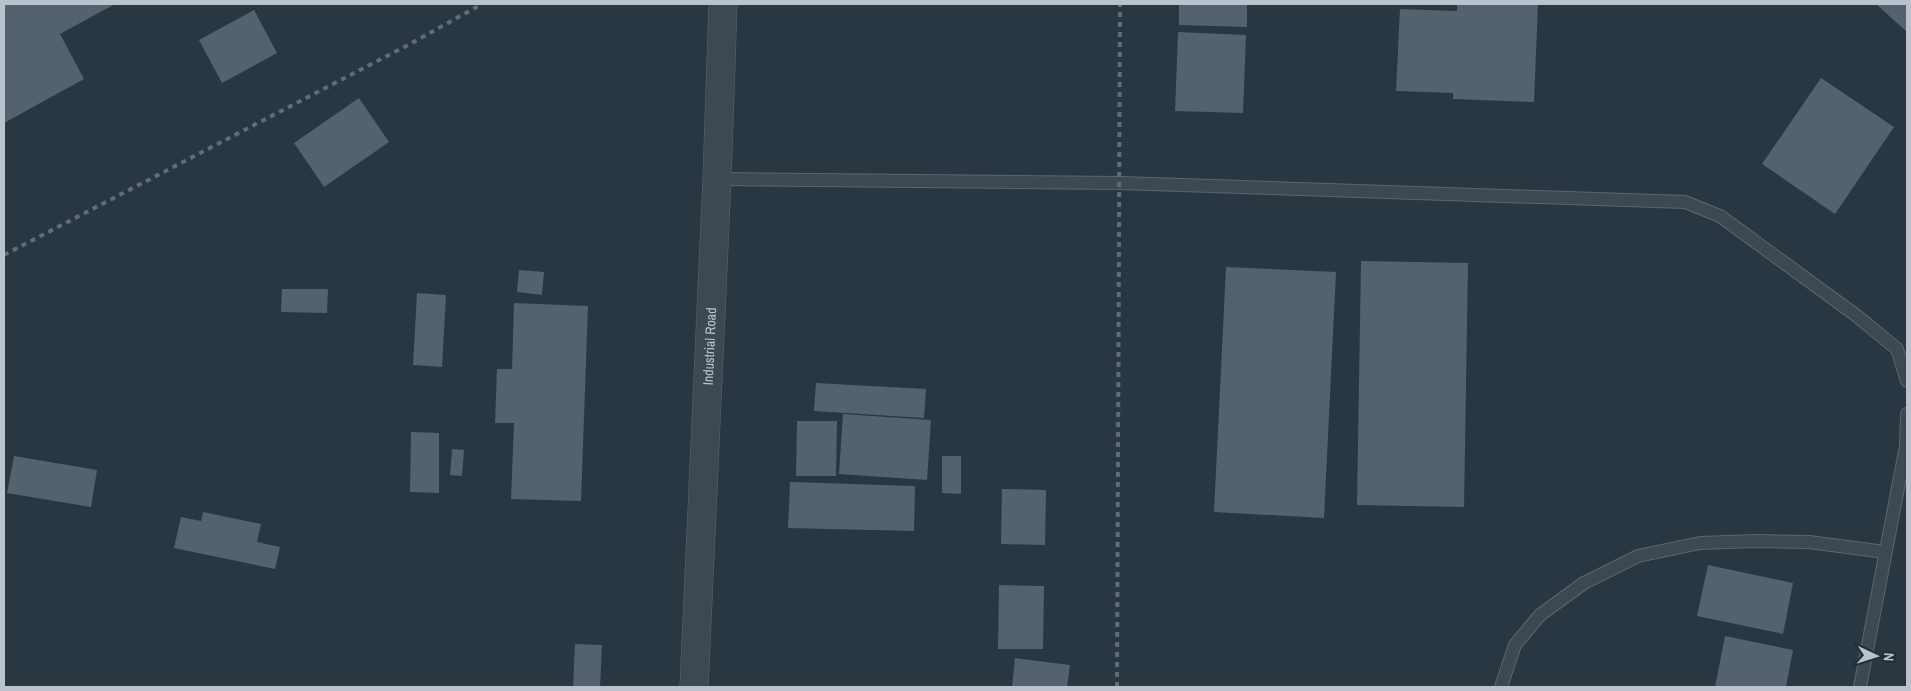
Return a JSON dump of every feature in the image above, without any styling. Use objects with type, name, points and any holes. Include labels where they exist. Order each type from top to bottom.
[{"type":"street","name":"Industrial Road","points":[[694,687],[717,179],[722,4]]},
{"type":"lane","points":[[717,179],[1120,183],[1685,202],[1720,216],[1857,316],[1898,349],[1907,381]]},
{"type":"lane","points":[[1860,687],[1906,446],[1907,414]]},
{"type":"lane","points":[[1501,687],[1515,645],[1540,615],[1584,583],[1638,556],[1700,543],[1756,541],[1810,542],[1885,552]]},
{"type":"building","points":[[4,4],[115,4],[60,34],[84,79],[4,123]]},
{"type":"building","points":[[1179,4],[1247,4],[1247,27],[1179,25]]},
{"type":"building","points":[[1457,4],[1538,4],[1534,102],[1453,99],[1453,93],[1396,91],[1400,9],[1457,11]]},
{"type":"building","points":[[1876,4],[1907,4],[1907,32]]},
{"type":"building","points":[[254,10],[277,53],[222,83],[199,40]]},
{"type":"building","points":[[1178,32],[1246,35],[1243,113],[1175,111]]},
{"type":"building","points":[[1821,78],[1894,127],[1835,214],[1762,164]]},
{"type":"building","points":[[359,98],[389,142],[324,187],[294,143]]},
{"type":"building","points":[[1361,261],[1468,263],[1464,507],[1357,505]]},
{"type":"building","points":[[1226,267],[1336,272],[1324,518],[1214,512]]},
{"type":"building","points":[[519,270],[544,272],[542,295],[517,292]]},
{"type":"building","points":[[282,289],[328,289],[327,313],[281,312]]},
{"type":"building","points":[[417,293],[446,295],[442,367],[413,365]]},
{"type":"building","points":[[514,303],[588,306],[581,501],[511,499],[514,423],[495,423],[497,369],[512,369]]},
{"type":"building","points":[[816,383],[926,389],[924,418],[814,411]]},
{"type":"building","points":[[843,414],[931,420],[927,480],[839,474]]},
{"type":"building","points":[[797,421],[837,421],[836,476],[796,476]]},
{"type":"building","points":[[411,432],[439,433],[439,493],[410,492]]},
{"type":"building","points":[[452,449],[464,450],[462,476],[450,475]]},
{"type":"building","points":[[14,456],[97,470],[91,507],[7,493]]},
{"type":"building","points":[[942,456],[961,456],[961,494],[942,493]]},
{"type":"building","points":[[790,482],[915,486],[914,531],[788,528]]},
{"type":"building","points":[[1002,489],[1046,490],[1045,545],[1001,544]]},
{"type":"building","points":[[203,512],[261,524],[257,542],[280,547],[275,569],[174,548],[181,517],[201,521]]},
{"type":"building","points":[[1708,565],[1793,583],[1783,634],[1697,616]]},
{"type":"building","points":[[999,585],[1044,586],[1043,649],[998,649]]},
{"type":"building","points":[[1725,636],[1793,650],[1786,687],[1715,687]]},
{"type":"building","points":[[575,644],[602,645],[600,687],[573,687]]},
{"type":"building","points":[[1015,658],[1070,665],[1067,687],[1012,687]]},
{"type":"railway","points":[[4,255],[410,44],[482,4]]},
{"type":"railway","points":[[1117,687],[1120,4]]}]
